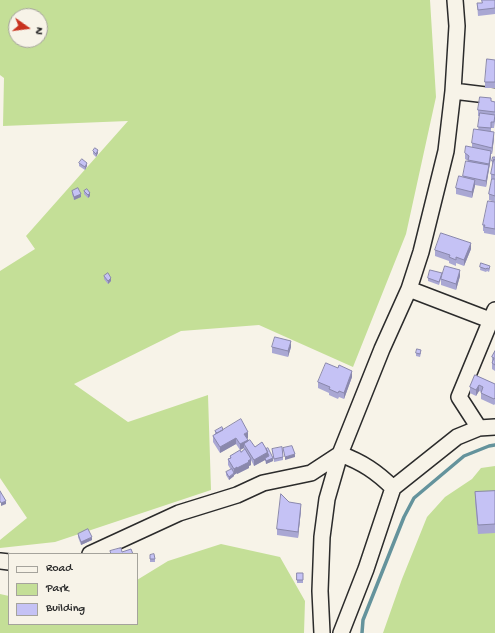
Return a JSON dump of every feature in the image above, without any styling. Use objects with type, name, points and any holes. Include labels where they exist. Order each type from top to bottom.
[{"type":"street","points":[[322,633],[320,591],[322,537],[327,499],[340,454],[382,349],[409,289],[421,252],[446,150],[453,91],[457,26],[455,0]]},
{"type":"street","points":[[453,91],[495,96]]},
{"type":"street","points":[[409,289],[494,318],[459,397],[479,428]]},
{"type":"street","points":[[342,633],[366,570],[393,488],[457,437],[479,428],[495,427]]},
{"type":"street","points":[[340,454],[358,460],[381,476],[393,488]]},
{"type":"street","points":[[92,553],[179,513],[237,495],[263,483],[311,473],[340,454]]},
{"type":"green space","points":[[0,0],[430,0],[436,97],[406,234],[353,367],[259,325],[181,331],[74,384],[128,422],[208,395],[211,490],[55,542],[0,548],[0,540],[27,518],[0,478],[0,271],[35,249],[26,236],[128,121],[3,126],[4,78],[0,75]]},
{"type":"green space","points":[[495,466],[495,633],[383,633],[402,579],[427,517],[445,497],[472,479],[481,468]]},
{"type":"green space","points":[[221,544],[280,557],[305,601],[304,633],[0,633],[0,594],[8,596],[8,625],[138,625],[138,579],[168,561]]},
{"type":"building","points":[[482,0],[495,0],[495,8],[478,10],[477,3],[482,3]]},
{"type":"building","points":[[487,59],[495,60],[495,82],[485,82]]},
{"type":"building","points":[[480,97],[491,98],[491,101],[495,102],[495,112],[478,110]]},
{"type":"building","points":[[480,113],[495,115],[494,122],[491,122],[491,128],[478,127]]},
{"type":"building","points":[[474,129],[494,132],[492,148],[472,143]]},
{"type":"building","points":[[466,146],[491,151],[489,164],[468,160],[469,156],[465,153]]},
{"type":"building","points":[[95,148],[98,150],[96,154],[93,151]]},
{"type":"building","points":[[82,159],[87,163],[85,167],[79,163]]},
{"type":"building","points":[[494,159],[495,160],[495,175],[491,174]]},
{"type":"building","points":[[466,161],[489,165],[486,181],[463,176]]},
{"type":"building","points":[[459,176],[475,180],[472,192],[456,188]]},
{"type":"building","points":[[492,179],[495,179],[495,196],[489,194]]},
{"type":"building","points":[[78,188],[81,194],[74,197],[72,191]]},
{"type":"building","points":[[87,189],[90,193],[88,195],[84,191]]},
{"type":"building","points":[[488,201],[495,202],[495,229],[484,227],[485,225],[483,225]]},
{"type":"building","points":[[441,233],[471,243],[464,260],[456,257],[456,260],[449,257],[450,255],[435,250]]},
{"type":"building","points":[[481,263],[490,266],[489,269],[480,267]]},
{"type":"building","points":[[445,266],[460,270],[456,284],[441,279]]},
{"type":"building","points":[[430,270],[442,273],[439,282],[428,278]]},
{"type":"building","points":[[108,273],[111,278],[108,281],[104,276]]},
{"type":"building","points":[[275,337],[291,341],[288,351],[272,347]]},
{"type":"building","points":[[417,349],[421,350],[420,354],[416,353]]},
{"type":"building","points":[[495,351],[495,365],[492,363],[494,358],[492,357]]},
{"type":"building","points":[[326,363],[338,368],[339,365],[352,371],[344,393],[339,391],[338,393],[329,389],[330,387],[318,382]]},
{"type":"building","points":[[475,375],[495,384],[494,399],[481,393],[483,387],[479,385],[476,390],[470,387]]},
{"type":"building","points":[[241,419],[248,432],[244,434],[248,440],[240,444],[236,438],[220,447],[213,436]]},
{"type":"building","points":[[222,427],[223,430],[217,433],[215,431]]},
{"type":"building","points":[[250,440],[255,447],[262,442],[268,452],[254,460],[244,444]]},
{"type":"building","points":[[292,446],[295,454],[285,457],[283,448]]},
{"type":"building","points":[[282,447],[283,457],[274,459],[272,449]]},
{"type":"building","points":[[268,448],[273,458],[266,461],[265,458],[269,456],[266,449]]},
{"type":"building","points":[[245,449],[251,459],[248,461],[249,462],[234,469],[228,459],[240,450],[241,452]]},
{"type":"building","points":[[232,469],[234,473],[229,477],[226,472]]},
{"type":"building","points":[[0,491],[6,501],[1,503],[0,501]]},
{"type":"building","points":[[495,491],[495,524],[478,525],[475,492]]},
{"type":"building","points":[[281,494],[289,502],[301,504],[298,532],[277,529]]},
{"type":"building","points":[[88,529],[92,537],[81,542],[78,534]]},
{"type":"building","points":[[121,548],[122,552],[131,549],[133,553],[111,553],[110,551]]},
{"type":"building","points":[[154,554],[155,559],[150,559],[150,555]]},
{"type":"building","points":[[297,573],[303,573],[303,580],[297,580]]},
{"type":"waterway","points":[[362,633],[363,620],[404,517],[414,498],[464,456],[495,445]]}]
